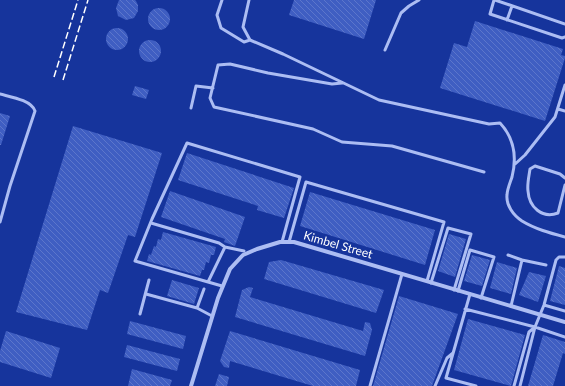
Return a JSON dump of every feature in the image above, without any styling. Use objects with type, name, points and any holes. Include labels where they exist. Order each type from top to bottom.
[{"type":"street","name":"Kimbel Street","points":[[191,386],[212,316],[222,286],[230,269],[243,255],[257,249],[282,242],[294,242],[565,322]]},
{"type":"lane","points":[[222,0],[217,15],[221,28],[244,42],[250,40]]},
{"type":"lane","points":[[249,0],[243,27],[250,40],[283,54],[379,100],[489,124],[500,124],[508,131],[514,145],[514,165],[506,195],[510,209],[520,220],[539,229],[565,237]]},
{"type":"lane","points":[[385,50],[401,13],[419,0]]},
{"type":"lane","points":[[565,24],[494,0],[490,14],[562,38],[565,37]]},
{"type":"lane","points":[[507,20],[512,6]]},
{"type":"lane","points":[[342,83],[332,84],[268,73],[230,64],[218,64],[210,98],[214,107],[313,129],[342,142],[392,146],[484,172]]},
{"type":"lane","points":[[514,165],[525,155],[555,117],[565,85]]},
{"type":"lane","points":[[191,108],[196,86],[213,88]]},
{"type":"lane","points":[[0,94],[27,103],[33,107],[35,111],[10,186],[0,222]]},
{"type":"lane","points":[[558,109],[565,111]]},
{"type":"lane","points":[[222,286],[135,261],[186,143],[300,177],[282,242]]},
{"type":"lane","points":[[565,178],[560,174],[535,166],[530,169],[528,191],[530,200],[539,213],[546,215],[558,213],[565,185]]},
{"type":"lane","points":[[289,242],[306,182],[444,222],[429,282]]},
{"type":"lane","points":[[151,223],[219,243],[225,247],[244,251]]},
{"type":"lane","points":[[429,282],[448,228],[471,234],[456,290]]},
{"type":"lane","points":[[208,282],[225,247]]},
{"type":"lane","points":[[456,290],[470,250],[494,257],[481,298]]},
{"type":"lane","points":[[508,256],[546,265]]},
{"type":"lane","points":[[520,386],[535,327],[544,305],[556,260],[559,257],[565,256]]},
{"type":"lane","points":[[511,306],[522,260]]},
{"type":"lane","points":[[370,386],[402,274]]},
{"type":"lane","points":[[140,314],[149,280]]},
{"type":"lane","points":[[197,308],[204,290]]},
{"type":"lane","points":[[146,294],[197,308],[212,316]]},
{"type":"lane","points":[[470,294],[446,378],[476,386]]},
{"type":"lane","points":[[544,305],[565,311]]},
{"type":"lane","points":[[465,309],[535,327],[565,337]]},
{"type":"lane","points":[[514,386],[530,332],[535,327]]},
{"type":"lane","points":[[435,386],[446,358],[453,354]]},
{"type":"building","points":[[119,0],[136,1],[138,11],[134,18],[126,20],[118,16],[116,8]]},
{"type":"building","points":[[294,0],[376,0],[364,39],[289,15]]},
{"type":"building","points":[[155,8],[163,8],[170,15],[170,23],[163,30],[155,30],[148,23],[148,15]]},
{"type":"building","points":[[475,21],[563,49],[561,55],[565,56],[565,58],[545,121],[440,88],[454,43],[467,47]]},
{"type":"building","points":[[113,28],[121,28],[128,35],[128,43],[121,50],[113,50],[106,43],[106,35]]},
{"type":"building","points":[[146,40],[154,40],[161,47],[161,55],[154,62],[146,62],[139,55],[139,47]]},
{"type":"building","points":[[135,86],[149,90],[146,99],[132,95]]},
{"type":"building","points":[[0,113],[10,116],[1,145],[0,145]]},
{"type":"building","points":[[73,126],[162,153],[135,237],[128,235],[108,293],[100,290],[87,330],[16,312]]},
{"type":"building","points":[[187,153],[294,188],[284,218],[257,210],[258,206],[178,180]]},
{"type":"building","points":[[170,191],[245,217],[235,246],[224,242],[225,239],[161,217]]},
{"type":"building","points":[[310,192],[435,230],[425,265],[300,226]]},
{"type":"building","points":[[163,232],[216,247],[214,255],[211,255],[209,263],[206,262],[204,270],[202,270],[200,276],[147,261],[154,246],[156,247],[158,239],[161,240]]},
{"type":"building","points":[[449,234],[466,239],[455,277],[438,271]]},
{"type":"building","points":[[472,255],[490,260],[482,286],[464,281]]},
{"type":"building","points":[[281,260],[384,290],[376,313],[264,279],[269,262]]},
{"type":"building","points":[[497,262],[517,268],[511,294],[490,288]]},
{"type":"building","points":[[559,266],[565,268],[565,305],[550,301]]},
{"type":"building","points":[[529,272],[546,276],[538,302],[519,295]]},
{"type":"building","points":[[172,280],[199,288],[194,304],[167,296]]},
{"type":"building","points":[[249,287],[253,288],[250,297],[363,331],[365,322],[370,323],[372,330],[365,356],[235,317],[242,290]]},
{"type":"building","points":[[399,296],[458,314],[432,386],[373,386]]},
{"type":"building","points":[[468,319],[525,335],[511,386],[454,370]]},
{"type":"building","points":[[130,321],[186,336],[183,349],[127,334]]},
{"type":"building","points":[[6,331],[60,348],[51,378],[0,362],[0,351]]},
{"type":"building","points":[[230,331],[360,370],[356,386],[313,386],[230,361],[229,368],[224,367],[220,361]]},
{"type":"building","points":[[543,335],[565,342],[565,354],[563,353],[553,386],[528,386]]},
{"type":"building","points":[[127,345],[180,359],[177,371],[124,357]]},
{"type":"building","points":[[132,369],[172,380],[170,386],[128,386]]},
{"type":"building","points":[[219,374],[229,377],[227,386],[215,386]]},
{"type":"railway","points":[[54,77],[78,0]]},
{"type":"railway","points":[[63,80],[88,0]]}]
